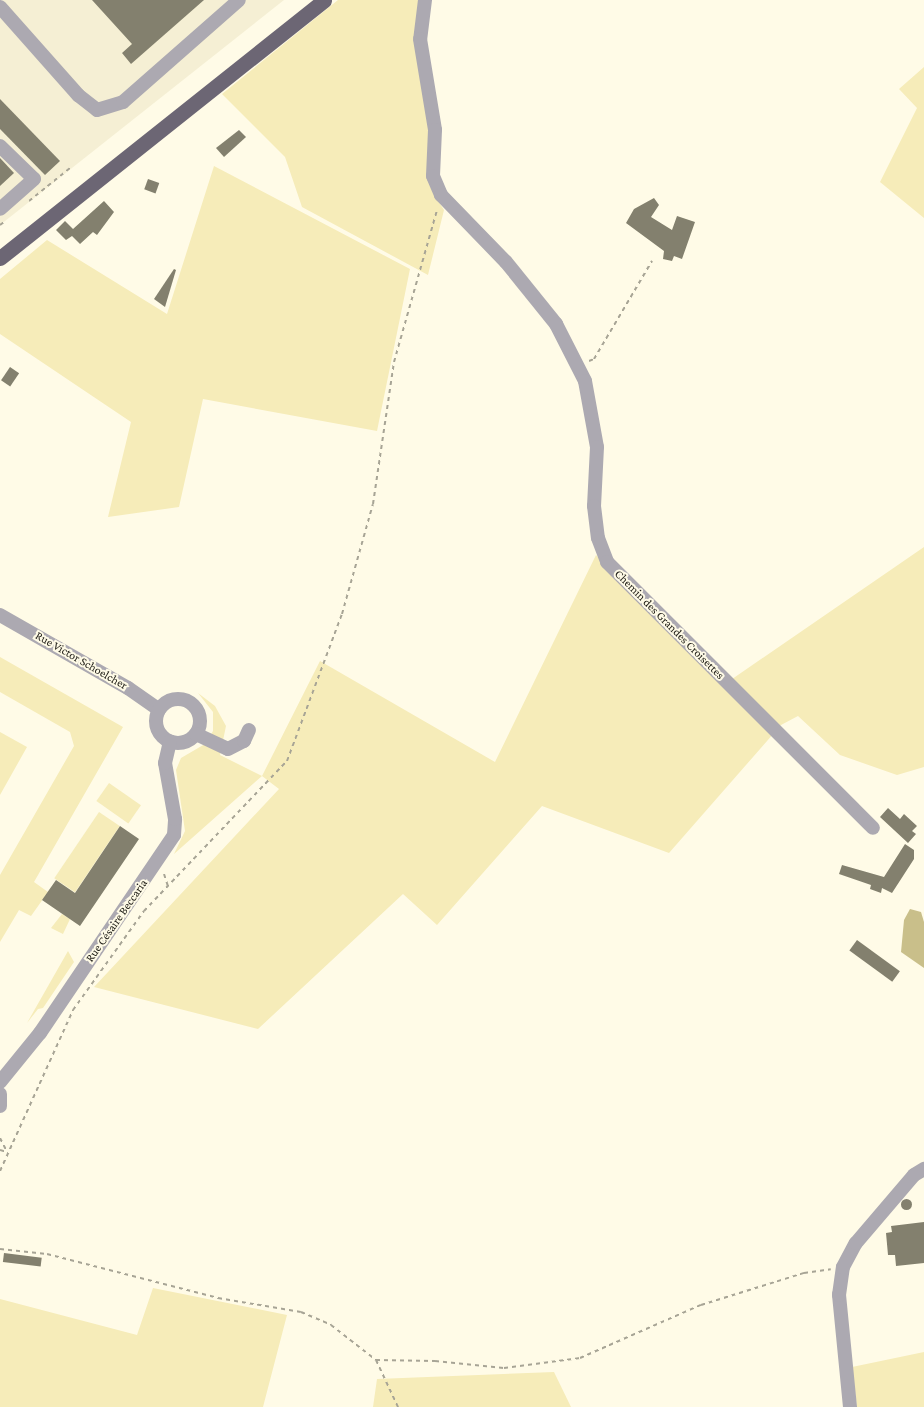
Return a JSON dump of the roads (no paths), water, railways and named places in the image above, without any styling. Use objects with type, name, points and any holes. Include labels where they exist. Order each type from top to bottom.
[{"type":"main road","points":[[0,258],[324,0]]},
{"type":"street","points":[[0,7],[78,95],[97,110],[123,102],[239,0]]},
{"type":"street","name":"Chemin des Grandes Croisettes","points":[[425,0],[420,40],[435,130],[433,176],[441,195],[506,262],[556,324],[585,381],[598,447],[594,506],[598,538],[607,562],[873,828]]},
{"type":"street","points":[[0,146],[34,179],[2,212]]},
{"type":"street","name":"Rue Victor Schoelcher","points":[[0,615],[128,688],[159,710]]},
{"type":"street","points":[[173,700],[189,704],[199,717],[196,734],[187,741],[170,742],[161,736],[156,726],[159,710],[173,700]]},
{"type":"street","points":[[196,734],[228,749],[244,740],[249,730]]},
{"type":"street","name":"Rue Césaire Beccaria","points":[[0,1082],[40,1033],[174,835],[175,819],[165,763],[170,742]]},
{"type":"street","points":[[0,1094],[0,1106]]},
{"type":"street","points":[[850,1407],[839,1296],[843,1267],[856,1243],[914,1175],[924,1169]]}]
